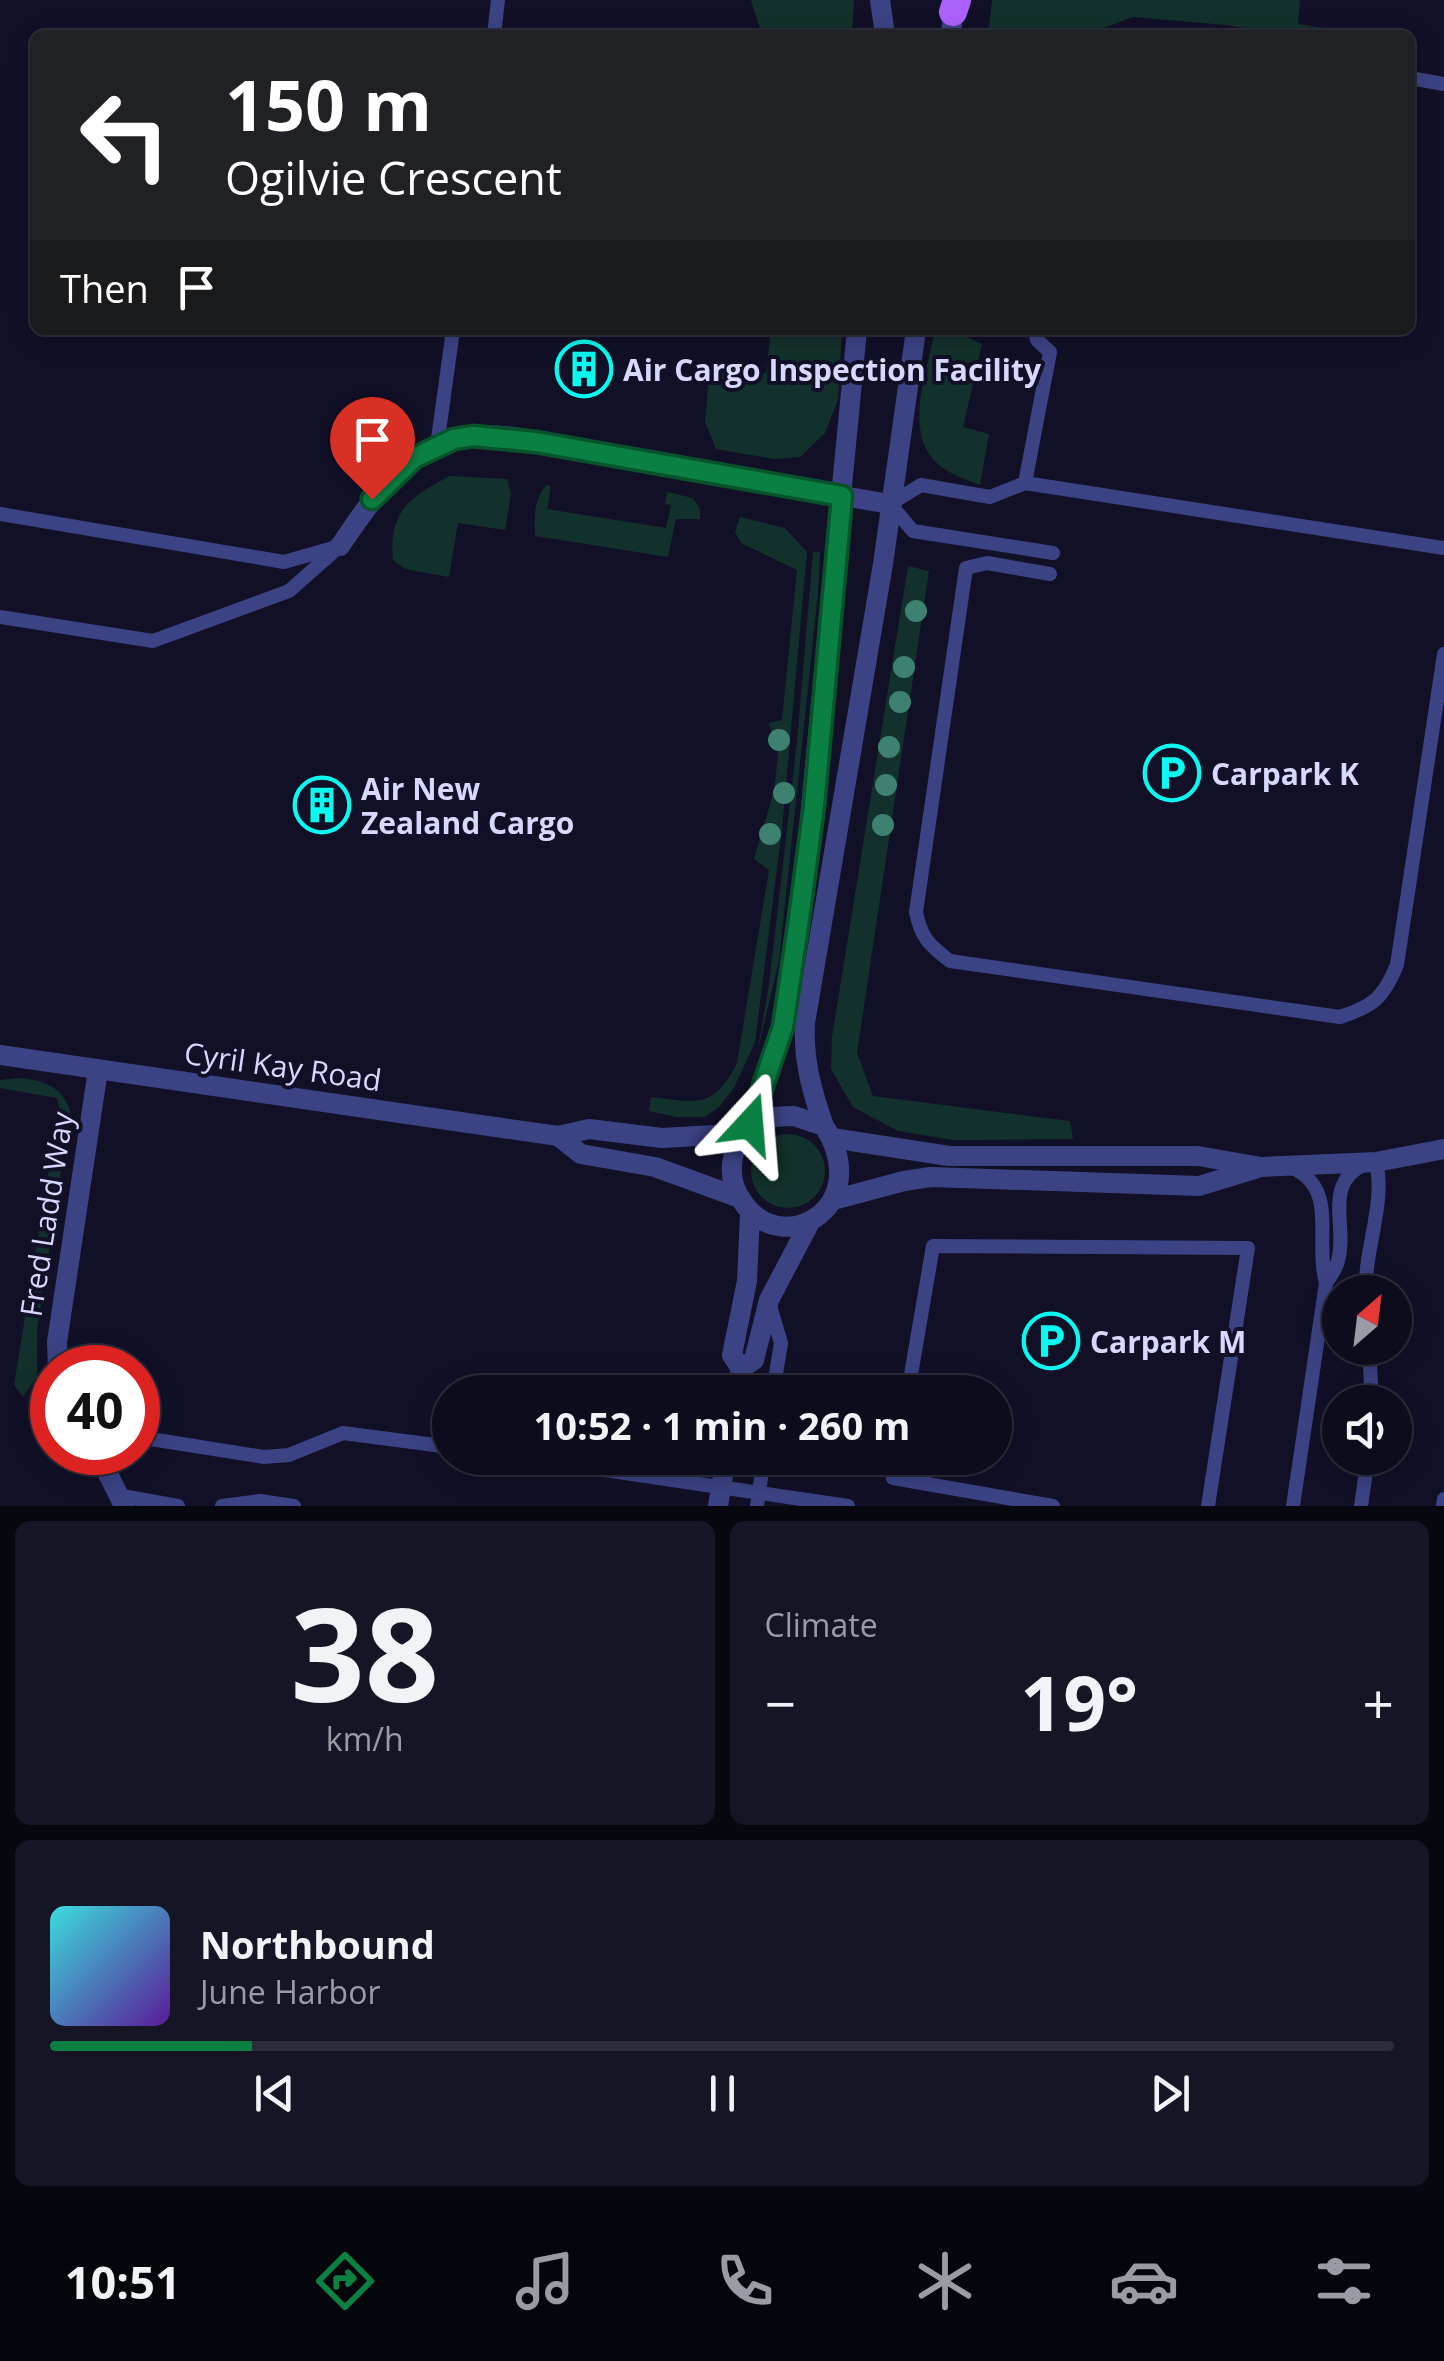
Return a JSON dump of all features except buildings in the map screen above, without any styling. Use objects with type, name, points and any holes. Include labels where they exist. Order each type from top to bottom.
[{"type":"street","points":[[880,0],[885,30]]},
{"type":"street","points":[[886,30],[889,0]]},
{"type":"street","points":[[740,1375],[741,1369],[732,1355],[747,1281],[745,1205],[732,1180],[732,1167],[783,1027],[796,944],[814,806],[857,335]]},
{"type":"street","points":[[745,1205],[778,1224],[810,1222],[834,1200],[840,1166],[813,1096],[804,1050],[805,1023],[915,335]]},
{"type":"street","points":[[340,546],[372,499],[414,458],[473,436],[501,437],[890,504]]},
{"type":"street","name":"Cyril Kay Road","points":[[0,1055],[558,1136],[589,1129],[662,1138],[745,1132]]},
{"type":"street","name":"Fred Ladd Way","points":[[58,1345],[98,1070]]},
{"type":"street","points":[[745,1132],[763,1118],[794,1116],[828,1132],[949,1156],[1198,1156],[1261,1168]]},
{"type":"street","name":"Cyril Kay Road","points":[[558,1136],[581,1154],[655,1167],[745,1205]]},
{"type":"street","points":[[834,1200],[904,1181],[931,1178],[1199,1186],[1261,1168],[1371,1163],[1444,1149]]},
{"type":"street","points":[[741,1369],[754,1360],[769,1300],[810,1222]]},
{"type":"street","points":[[110,1475],[123,1501]]},
{"type":"lane","points":[[495,30],[498,0]]},
{"type":"lane","points":[[1415,79],[1444,84]]},
{"type":"lane","points":[[438,446],[452,335]]},
{"type":"lane","points":[[1025,483],[1050,352],[1036,335]]},
{"type":"lane","points":[[1053,553],[913,531],[890,504],[920,486],[990,497],[1025,483],[1444,548]]},
{"type":"lane","points":[[0,514],[284,562],[340,546]]},
{"type":"lane","points":[[0,617],[153,641],[289,591],[340,546]]},
{"type":"lane","points":[[1050,574],[987,563],[966,568],[916,912],[928,945],[950,961],[1340,1017],[1366,1008],[1386,991],[1397,965],[1444,654]]},
{"type":"lane","points":[[1330,1275],[1339,1258],[1342,1185],[1348,1174],[1371,1163],[1379,1191],[1366,1275]]},
{"type":"lane","points":[[1290,1166],[1308,1176],[1320,1194],[1324,1275]]},
{"type":"lane","points":[[911,1375],[933,1246],[1248,1248],[1208,1506]]},
{"type":"lane","points":[[769,1300],[781,1343],[776,1375]]},
{"type":"lane","points":[[1293,1506],[1322,1310]]},
{"type":"lane","points":[[160,1440],[264,1457],[289,1456],[343,1432],[432,1444]]},
{"type":"lane","points":[[614,1475],[720,1495],[848,1506]]},
{"type":"lane","points":[[894,1475],[893,1478],[981,1500],[1053,1506]]},
{"type":"lane","points":[[1361,1506],[1366,1475]]},
{"type":"lane","points":[[763,1497],[792,1506]]},
{"type":"lane","points":[[222,1506],[260,1500],[294,1506]]},
{"type":"lane","points":[[123,1501],[178,1506]]},
{"type":"green space","points":[[751,0],[854,0],[852,30],[760,30]]},
{"type":"green space","points":[[992,0],[1300,0],[1298,24],[1338,30],[1256,30],[1133,17],[1098,30],[989,30]]},
{"type":"green space","points":[[770,335],[842,335],[838,400],[825,433],[800,457],[774,459],[716,449],[705,422],[710,364],[766,374]]},
{"type":"green space","points":[[934,335],[963,335],[982,344],[963,427],[989,434],[980,485],[953,474],[927,451],[919,419]]},
{"type":"green space","points":[[450,476],[507,479],[511,494],[505,530],[458,523],[449,577],[405,569],[393,560],[392,543],[399,517],[414,498]]},
{"type":"green space","points":[[546,485],[551,486],[547,509],[666,528],[671,505],[665,504],[667,492],[693,498],[700,509],[700,519],[676,519],[668,557],[535,536],[536,509]]},
{"type":"green space","points":[[740,517],[785,528],[807,552],[782,829],[755,1042],[734,1088],[719,1107],[705,1117],[676,1117],[649,1111],[651,1097],[703,1100],[720,1089],[737,1063],[769,870],[754,859],[774,791],[778,755],[769,723],[782,720],[797,570],[741,543],[735,532]]},
{"type":"green space","points":[[813,552],[820,552],[818,593],[779,961],[758,1049],[797,742]]},
{"type":"green space","points":[[908,566],[929,571],[857,1053],[873,1096],[1070,1121],[1073,1139],[954,1140],[898,1131],[853,1107],[831,1069],[832,1037]]},
{"type":"green space","points":[[18,1078],[51,1086],[68,1104],[71,1114],[60,1112],[57,1098],[0,1088],[0,1080]]},
{"type":"green space","points":[[58,1115],[69,1117],[37,1345],[30,1345],[30,1387],[23,1397],[14,1385]]},
{"type":"green space","points":[[788,1134],[814,1145],[825,1171],[814,1197],[788,1208],[762,1197],[751,1171],[762,1145]]},
{"type":"place","name":"Air Cargo Inspection Facility","points":[[584,369]]},
{"type":"place","name":"Carpark K","points":[[1172,773]]},
{"type":"place","name":"Air New Zealand Cargo","points":[[322,805]]},
{"type":"place","name":"Carpark M","points":[[1051,1341]]},
{"type":"route","points":[[372,499],[414,458],[454,439],[473,436],[536,442],[842,496],[814,806],[798,926],[783,1027],[750,1124]]}]
